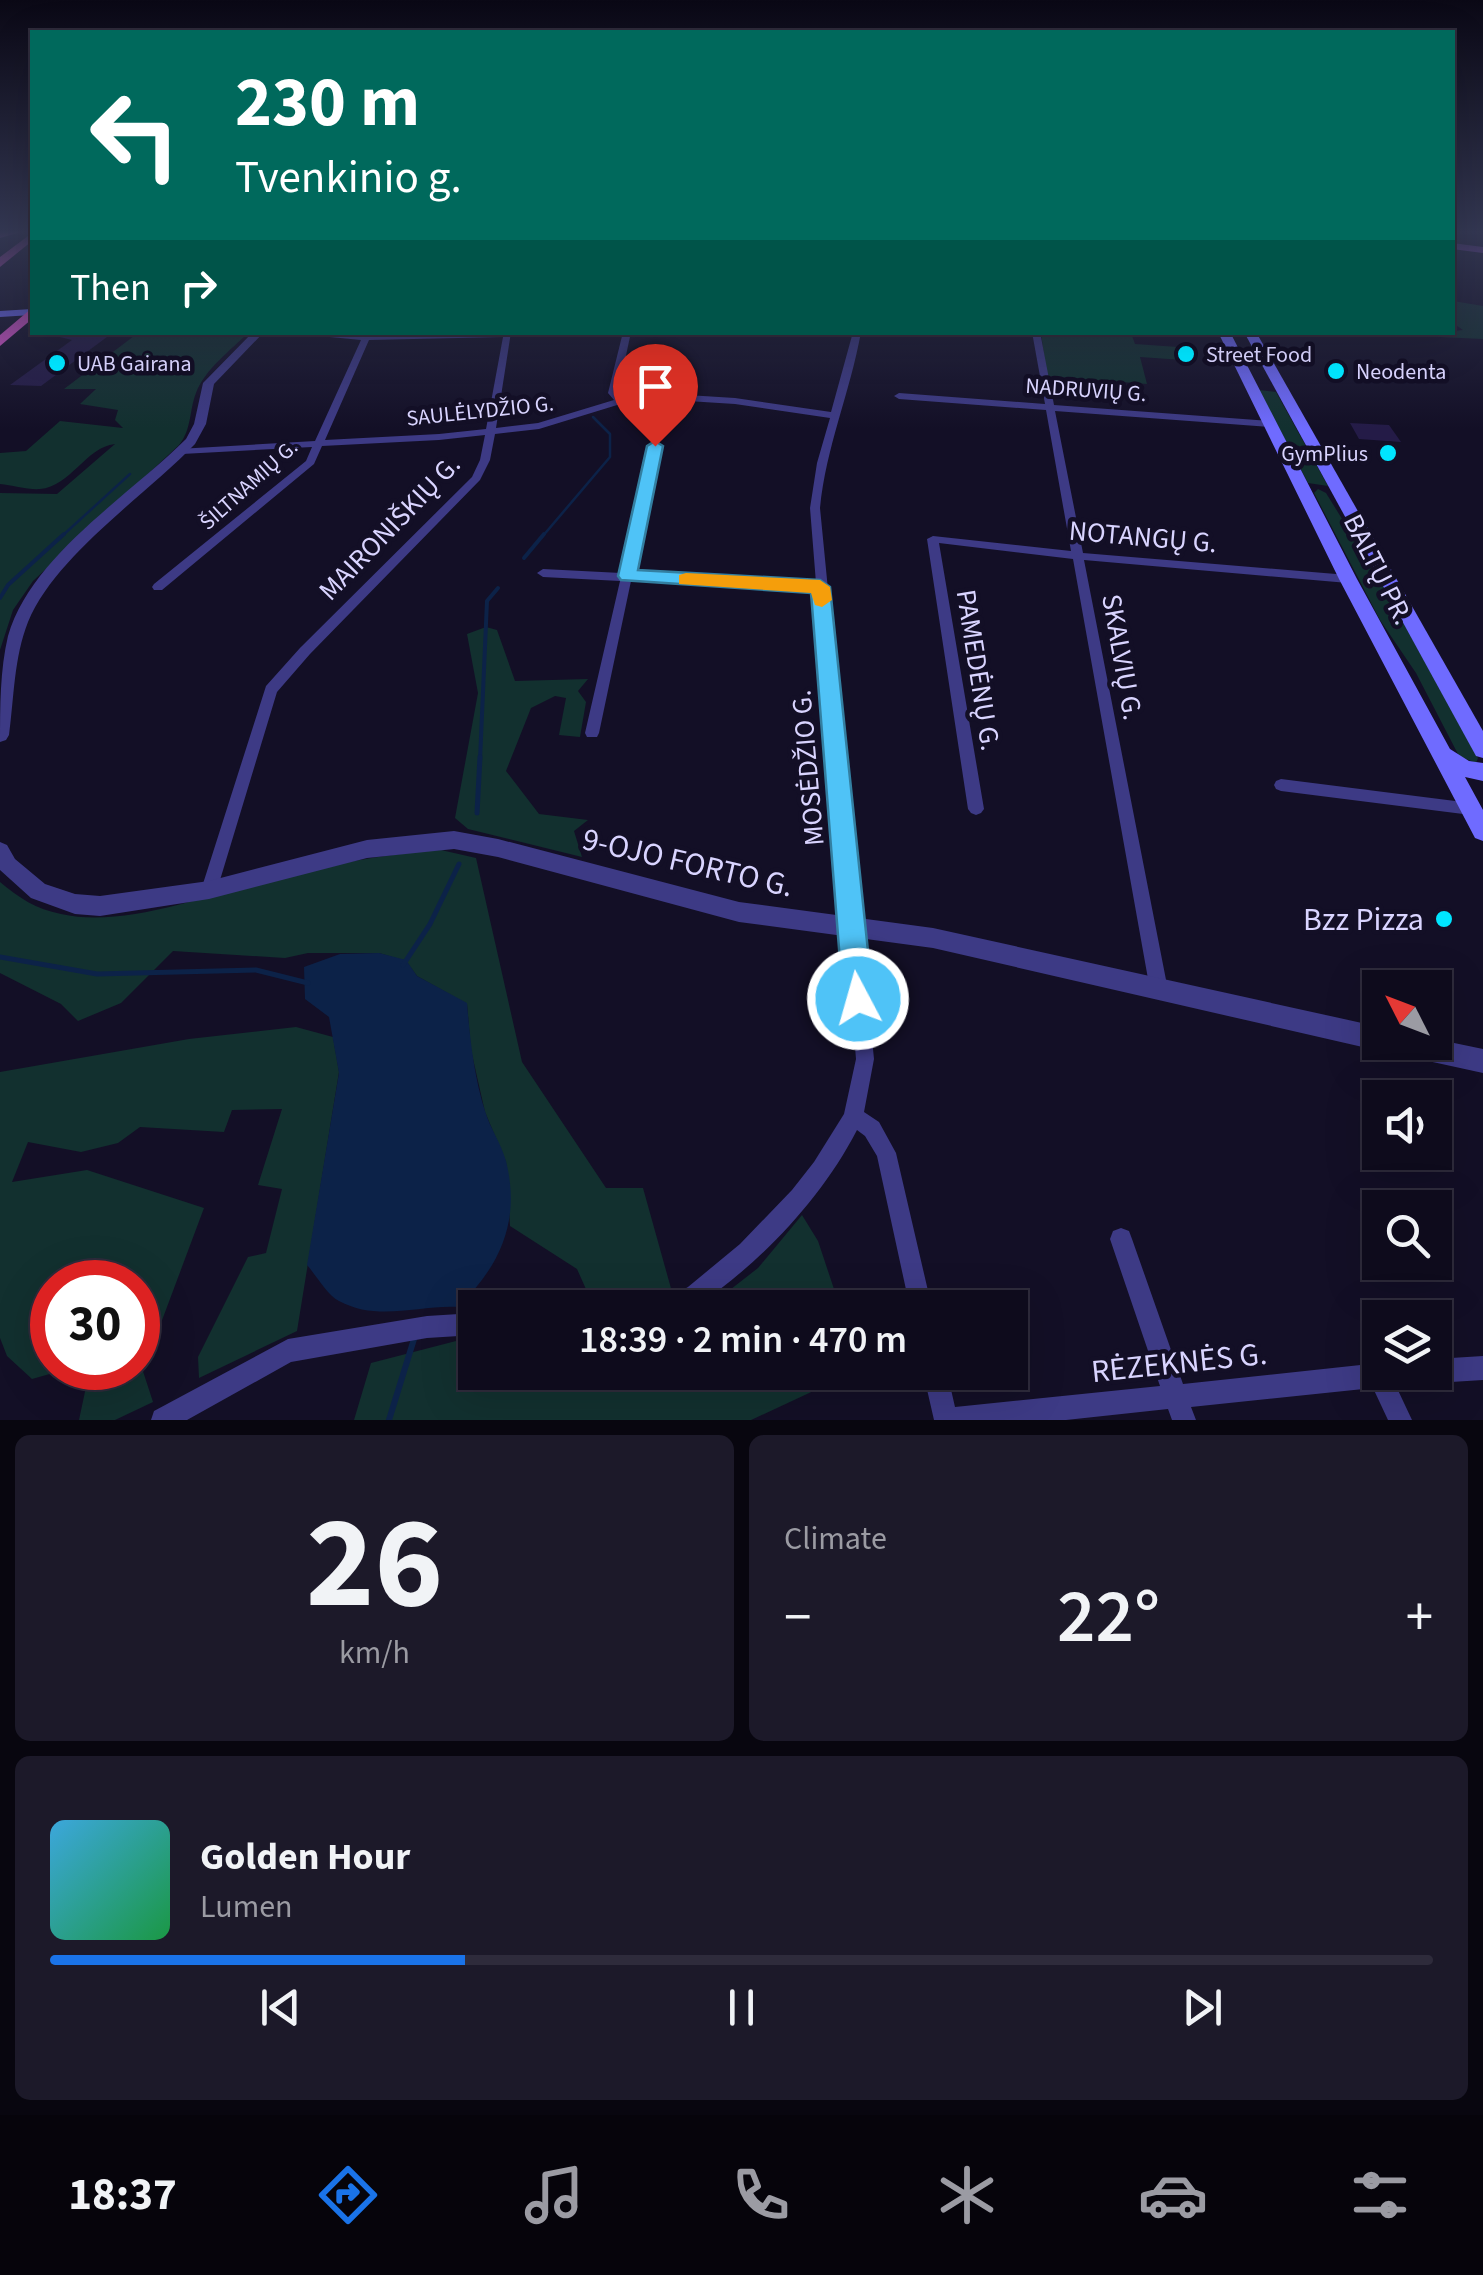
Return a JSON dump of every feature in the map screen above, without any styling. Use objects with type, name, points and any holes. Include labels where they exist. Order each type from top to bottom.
[{"type":"highway","points":[[0,315],[13,322],[26,319]]},
{"type":"highway","points":[[0,342],[26,319]]},
{"type":"main road","points":[[0,315],[26,319]]},
{"type":"main road","name":"BALTŲ PR.","points":[[1226,335],[1348,579],[1483,832]]},
{"type":"main road","name":"BALTŲ PR.","points":[[1252,335],[1483,750]]},
{"type":"main road","points":[[1250,384],[1264,389],[1280,388]]},
{"type":"main road","points":[[1304,489],[1314,486],[1339,492]]},
{"type":"main road","points":[[1442,751],[1463,768],[1483,772]]},
{"type":"street","points":[[0,735],[15,639],[30,603],[95,532],[182,451],[196,433],[209,383],[253,335]]},
{"type":"street","name":"MAIRONIŠKIŲ G.","points":[[324,335],[366,338],[472,335]]},
{"type":"street","name":"MAIRONIŠKIŲ G.","points":[[209,890],[271,690],[304,650],[476,478],[485,460],[508,335]]},
{"type":"street","points":[[618,398],[614,393],[626,335]]},
{"type":"street","name":"MOSĖDŽIO G.","points":[[701,1290],[749,1250],[816,1176],[854,1116],[864,1059],[820,587],[816,488],[855,335]]},
{"type":"street","name":"SKALVIŲ G.","points":[[1037,335],[1159,990]]},
{"type":"street","name":"ŠILTNAMIŲ G.","points":[[158,587],[310,462],[366,338]]},
{"type":"street","name":"SAULĖLYDŽIO G.","points":[[182,451],[490,432],[566,421],[618,398],[674,395],[836,416]]},
{"type":"street","name":"NADRUVIŲ G.","points":[[899,396],[1270,424]]},
{"type":"street","points":[[592,733],[655,446]]},
{"type":"street","name":"NOTANGŲ G.","points":[[933,539],[1348,579]]},
{"type":"street","name":"PAMEDĖNŲ G.","points":[[933,539],[976,808]]},
{"type":"street","points":[[543,573],[820,587]]},
{"type":"street","points":[[1281,785],[1471,809]]},
{"type":"street","name":"9-OJO FORTO G.","points":[[0,851],[8,864],[38,891],[75,904],[138,903],[209,890],[367,849],[454,840],[498,848],[739,912],[933,938],[1362,1035]]},
{"type":"street","points":[[1452,1054],[1483,1061]]},
{"type":"street","points":[[854,1116],[872,1129],[886,1153],[917,1290]]},
{"type":"street","points":[[1121,1239],[1184,1420]]},
{"type":"street","points":[[162,1420],[288,1351],[375,1334],[458,1325]]},
{"type":"street","points":[[1452,1370],[1483,1368]]},
{"type":"street","name":"RĖZEKNĖS G.","points":[[948,1420],[1362,1377]]},
{"type":"street","points":[[940,1390],[948,1420]]},
{"type":"street","points":[[1386,1390],[1400,1420]]},
{"type":"green space","points":[[1455,301],[1483,306],[1483,339],[1439,335],[1455,335],[1455,331],[1463,330],[1455,324]]},
{"type":"green space","points":[[135,335],[246,335],[200,384],[179,445],[33,581],[13,610],[0,650],[0,493],[57,494],[115,444],[95,452],[60,482],[40,489],[0,484],[0,453],[26,451],[60,421],[123,428],[115,420],[118,410],[80,404],[96,389],[64,389]]},
{"type":"green space","points":[[1041,335],[1132,335],[1135,344],[1178,347],[1183,360],[1140,357],[1147,384],[1047,376]]},
{"type":"green space","points":[[1259,390],[1276,392],[1328,486],[1308,483]]},
{"type":"green space","points":[[1318,489],[1326,493],[1378,577],[1478,758],[1476,763],[1459,756],[1416,673],[1380,620],[1314,493]]},
{"type":"green space","points":[[486,627],[497,630],[515,681],[588,679],[578,691],[586,702],[580,737],[559,735],[566,698],[555,696],[531,708],[506,771],[539,814],[588,820],[574,831],[582,857],[468,829],[455,818],[478,693],[467,634]]},
{"type":"green space","points":[[441,850],[476,858],[522,1062],[606,1188],[643,1188],[671,1290],[586,1290],[577,1269],[510,1226],[506,1162],[485,1112],[471,1050],[467,1004],[417,976],[406,961],[379,953],[308,953],[285,958],[173,951],[121,1003],[78,1021],[61,1004],[0,973],[0,882],[28,902],[52,912],[111,917],[164,908],[331,865]]},
{"type":"green space","points":[[296,1027],[333,1037],[339,1072],[297,1331],[199,1378],[198,1357],[248,1257],[266,1253],[282,1189],[258,1185],[282,1109],[232,1110],[224,1132],[140,1127],[118,1143],[81,1152],[28,1142],[12,1182],[87,1170],[204,1208],[160,1326],[160,1260],[30,1260],[30,1377],[7,1356],[0,1338],[0,1072],[189,1039]]},
{"type":"green space","points":[[802,1215],[818,1241],[834,1290],[730,1290],[758,1268]]},
{"type":"green space","points":[[456,1341],[458,1390],[816,1390],[751,1420],[354,1420],[371,1363]]},
{"type":"green space","points":[[85,1390],[149,1390],[153,1402],[115,1420],[79,1420]]},
{"type":"water","points":[[379,953],[406,960],[417,976],[467,1003],[481,1098],[506,1161],[511,1203],[496,1259],[474,1290],[458,1290],[458,1307],[368,1311],[339,1301],[307,1265],[339,1073],[329,1017],[305,999],[304,967],[340,954]]},
{"type":"building","name":"UAB Gairana","points":[[110,335],[41,386],[10,385],[72,340],[56,336]]},
{"type":"building","points":[[1350,423],[1389,425],[1401,442],[1359,439]]},
{"type":"waterway","points":[[542,537],[610,457],[610,434],[593,417]]},
{"type":"waterway","points":[[61,537],[130,474]]},
{"type":"waterway","points":[[0,598],[8,585],[64,534]]},
{"type":"waterway","points":[[524,558],[544,534]]},
{"type":"waterway","points":[[480,760],[487,601],[498,588]]},
{"type":"waterway","points":[[477,813],[480,757]]},
{"type":"waterway","points":[[403,965],[430,924],[459,864]]},
{"type":"waterway","points":[[0,957],[97,974],[256,970],[308,983]]},
{"type":"waterway","points":[[389,1420],[414,1339]]},
{"type":"slow traffic","points":[[686,579],[820,587],[822,600]]},
{"type":"place","name":"Street Food","points":[[1186,354]]},
{"type":"place","name":"UAB Gairana","points":[[57,363]]},
{"type":"place","name":"Neodenta","points":[[1336,371]]},
{"type":"place","name":"GymPlius","points":[[1388,453]]},
{"type":"place","name":"Bzz Pizza","points":[[1444,919]]},
{"type":"route","points":[[655,446],[628,576],[820,587],[858,999]]}]
